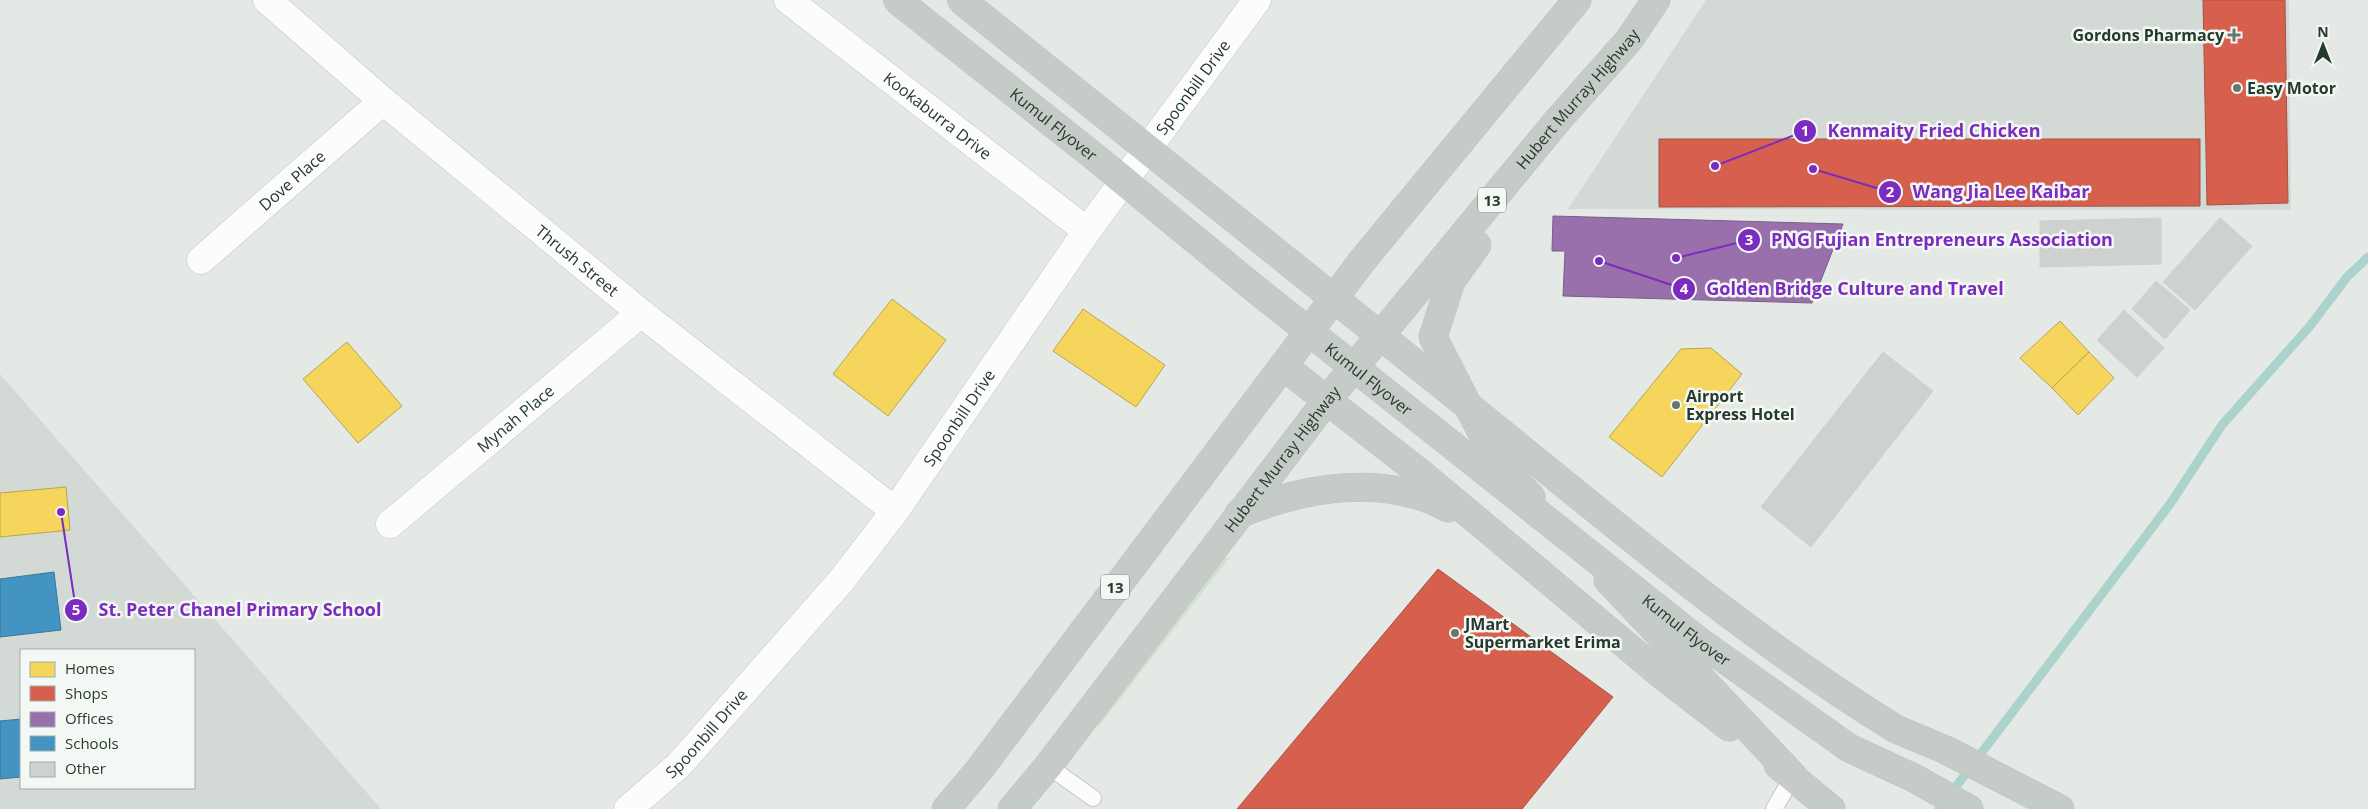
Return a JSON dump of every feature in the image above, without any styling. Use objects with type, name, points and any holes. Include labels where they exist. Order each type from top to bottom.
[{"type":"highway","name":"Kumul Flyover","points":[[897,0],[1104,164],[1254,288],[1699,641],[1849,748],[1914,778],[1969,809]]},
{"type":"highway","points":[[961,0],[1334,301],[1714,601],[1828,688],[1896,729],[1946,750],[2060,809]]},
{"type":"highway","name":"13","points":[[946,809],[979,770],[1362,261],[1577,0]]},
{"type":"highway","name":"Hubert Murray Highway","points":[[1012,809],[1048,766],[1327,400],[1558,120],[1629,40],[1656,0]]},
{"type":"highway","points":[[1558,120],[1483,237],[1451,281],[1433,337],[1482,431],[1506,471],[1793,776]]},
{"type":"highway","points":[[1283,366],[1494,533],[1658,672],[1793,776],[1831,809]]},
{"type":"highway","points":[[1238,515],[1274,500],[1319,490],[1382,488],[1410,491],[1442,504],[1494,533]]},
{"type":"street","name":"Thrush Street","points":[[267,0],[383,100],[641,313],[895,512]]},
{"type":"street","name":"Kookaburra Drive","points":[[788,0],[1087,231]]},
{"type":"street","name":"Spoonbill Drive","points":[[628,809],[679,765],[721,719],[841,581],[895,512],[1087,231],[1257,0]]},
{"type":"street","name":"Dove Place","points":[[201,260],[383,100]]},
{"type":"street","name":"Mynah Place","points":[[390,524],[641,313]]},
{"type":"lane","points":[[1048,766],[1093,798]]},
{"type":"lane","points":[[1774,809],[1793,776]]},
{"type":"shaded area","points":[[1706,0],[2289,0],[2291,210],[1568,209]]},
{"type":"shaded area","points":[[0,374],[381,809],[0,809]]},
{"type":"green space","points":[[1230,557],[1099,726],[1097,716],[1220,558]]},
{"type":"building: Homes","points":[[892,299],[946,340],[888,416],[833,374]]},
{"type":"building: Homes","points":[[1083,309],[1165,365],[1136,407],[1053,351]]},
{"type":"building: Homes","points":[[2060,321],[2089,352],[2052,388],[2020,358]]},
{"type":"building: Homes","points":[[347,342],[402,406],[358,443],[303,379]]},
{"type":"building: Homes","name":"Airport Express Hotel","points":[[1711,348],[1742,374],[1662,477],[1609,437],[1681,349]]},
{"type":"building: Homes","points":[[2089,352],[2114,378],[2078,415],[2052,388]]},
{"type":"building: Homes","points":[[66,487],[70,530],[0,537],[0,493]]},
{"type":"building: Shops","points":[[2203,0],[2285,0],[2288,203],[2207,205]]},
{"type":"building: Shops","points":[[1659,139],[2200,139],[2200,206],[1659,207]]},
{"type":"building: Shops","name":"JMart Supermarket Erima","points":[[1438,569],[1613,697],[1522,809],[1237,809]]},
{"type":"building: Offices","points":[[1553,216],[1843,224],[1812,303],[1563,296],[1565,251],[1552,251]]},
{"type":"building: Schools","points":[[54,572],[61,630],[0,637],[0,579]]},
{"type":"building: Schools","points":[[20,719],[20,777],[0,779],[0,721]]},
{"type":"building: Other","points":[[2161,218],[2161,264],[2040,267],[2040,221]]},
{"type":"building: Other","points":[[2220,218],[2252,246],[2195,310],[2163,282]]},
{"type":"building: Other","points":[[2156,281],[2190,310],[2165,339],[2132,309]]},
{"type":"building: Other","points":[[2124,310],[2164,348],[2137,377],[2097,340]]},
{"type":"building: Other","points":[[1883,352],[1933,391],[1811,547],[1761,507]]},
{"type":"waterway","points":[[1939,809],[2170,504],[2222,425],[2310,326],[2347,277],[2368,257]]},
{"type":"place","name":"Gordons Pharmacy","points":[[2234,35]]},
{"type":"place","name":"Easy Motor","points":[[2237,88]]},
{"type":"place","name":"Kenmaity Fried Chicken","points":[[1715,166]]},
{"type":"place","name":"Wang Jia Lee Kaibar","points":[[1813,169]]},
{"type":"place","name":"PNG Fujian Entrepreneurs Association","points":[[1676,258]]},
{"type":"place","name":"Golden Bridge Culture and Travel","points":[[1599,261]]},
{"type":"place","name":"Airport Express Hotel","points":[[1676,405]]},
{"type":"place","name":"St. Peter Chanel Primary School","points":[[61,512]]},
{"type":"place","name":"JMart Supermarket Erima","points":[[1455,633]]}]
